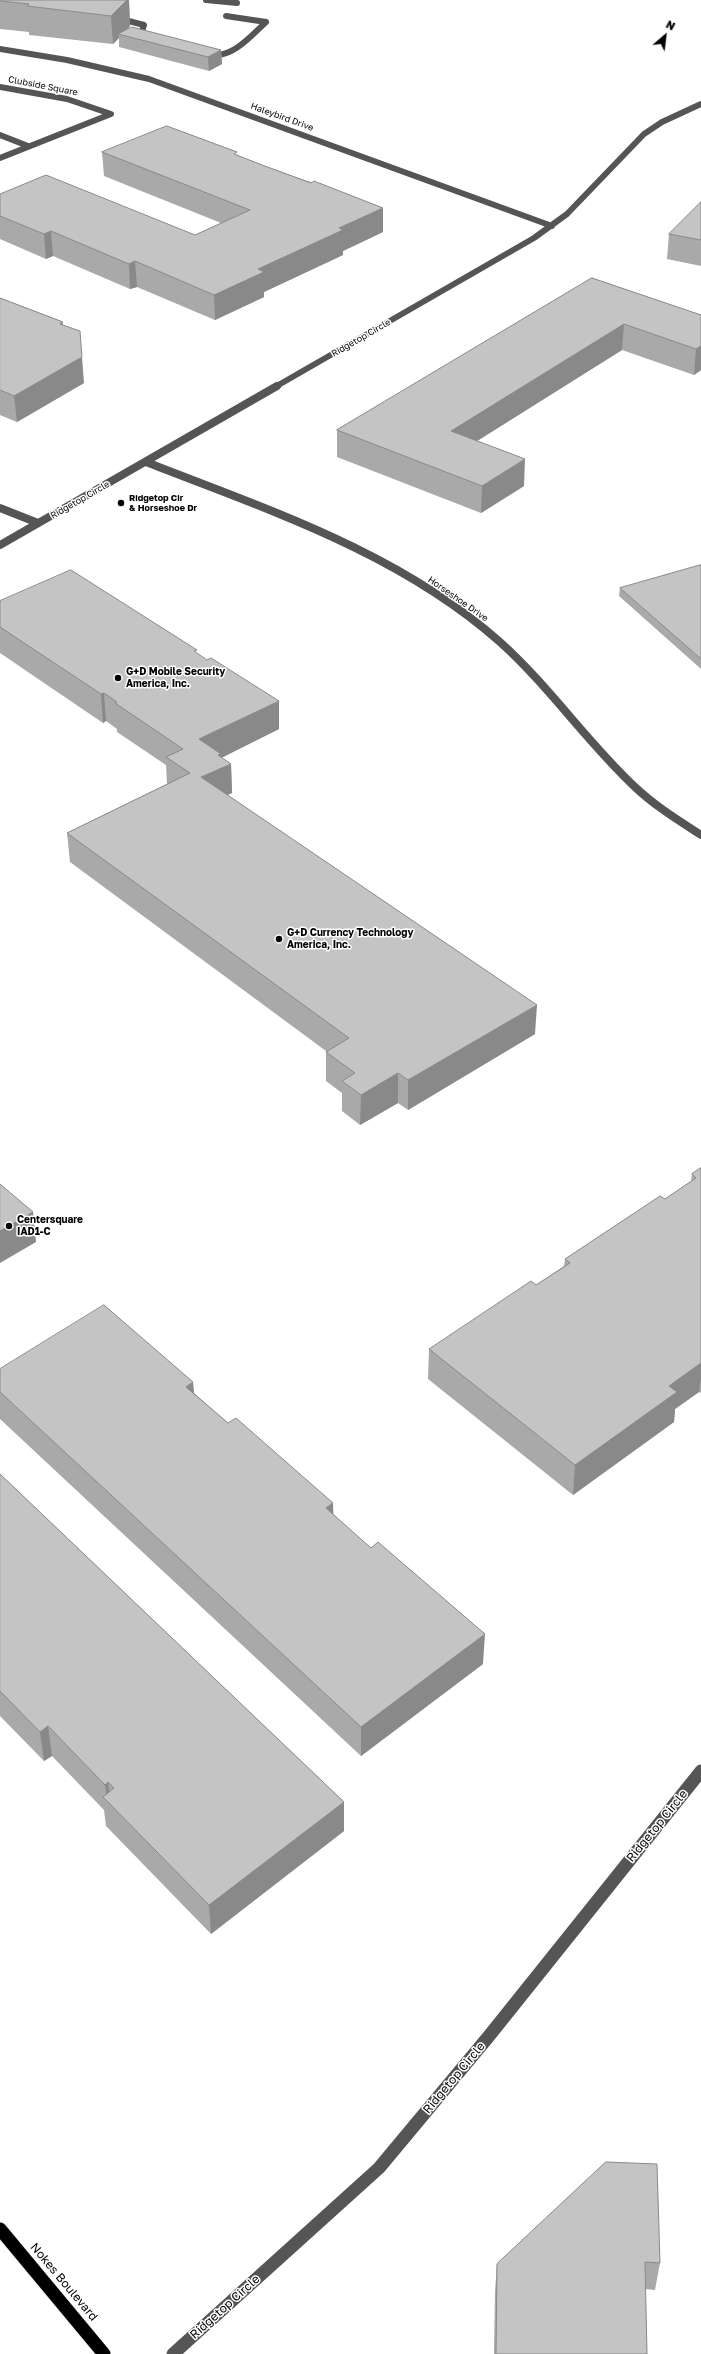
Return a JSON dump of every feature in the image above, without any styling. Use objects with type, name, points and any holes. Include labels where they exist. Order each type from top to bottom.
[{"type":"main road","name":"Nokes Boulevard","points":[[0,2230],[104,2354]]},
{"type":"street","points":[[206,0],[238,2]]},
{"type":"street","points":[[203,53],[217,56],[240,46],[266,22],[226,16],[238,2]]},
{"type":"street","points":[[108,16],[134,21],[144,25],[142,31],[147,38],[161,41]]},
{"type":"street","name":"Haleybird Drive","points":[[0,49],[66,60],[155,81],[552,226]]},
{"type":"street","name":"Clubside Square","points":[[0,87],[67,99],[111,114],[0,158]]},
{"type":"street","name":"Ridgetop Circle","points":[[0,545],[409,311],[552,226],[567,214],[644,134],[662,122],[701,104]]},
{"type":"street","points":[[0,135],[28,146]]},
{"type":"street","name":"Horseshoe Drive","points":[[146,462],[323,534],[384,563],[427,589],[469,618],[500,642],[636,788],[701,835]]},
{"type":"street","points":[[0,508],[38,524]]},
{"type":"street","name":"Ridgetop Circle","points":[[173,2354],[379,2168],[489,2036],[701,1771]]},
{"type":"building","points":[[0,0],[127,0],[111,16],[27,6],[29,4]]},
{"type":"building","points":[[132,27],[221,50],[208,57],[118,34]]},
{"type":"building","points":[[167,126],[237,152],[234,154],[262,165],[311,183],[314,181],[383,208],[339,228],[343,230],[258,269],[264,272],[214,295],[135,261],[129,264],[51,231],[44,234],[0,216],[0,194],[46,175],[195,235],[250,210],[102,152]]},
{"type":"building","points":[[701,202],[701,240],[669,234]]},
{"type":"building","points":[[592,278],[701,315],[701,346],[696,349],[624,324],[451,431],[525,459],[482,486],[337,430]]},
{"type":"building","points":[[0,298],[63,322],[60,324],[80,331],[82,357],[14,396],[0,390]]},
{"type":"building","points":[[701,565],[701,659],[620,588]]},
{"type":"building","points":[[71,570],[197,650],[194,651],[207,660],[211,658],[279,701],[199,739],[221,754],[218,755],[231,764],[201,777],[537,1005],[408,1080],[398,1073],[361,1095],[342,1081],[355,1073],[326,1052],[349,1038],[67,833],[190,773],[166,757],[183,749],[115,703],[117,702],[104,693],[101,694],[0,627],[0,601]]},
{"type":"building","points":[[701,1168],[701,1363],[669,1386],[677,1392],[575,1465],[429,1349],[531,1281],[536,1285],[570,1263],[565,1259],[660,1196],[665,1199],[696,1178],[692,1174]]},
{"type":"building","points":[[0,1184],[33,1212],[0,1231]]},
{"type":"building","points":[[104,1305],[193,1382],[186,1387],[228,1423],[236,1418],[333,1503],[326,1508],[371,1548],[378,1542],[485,1634],[361,1727],[0,1392],[0,1369]]},
{"type":"building","points":[[0,1474],[344,1802],[209,1905],[103,1797],[114,1788],[108,1782],[105,1785],[48,1726],[40,1732],[0,1691]]},
{"type":"building","points":[[606,2162],[657,2164],[660,2263],[645,2262],[647,2354],[496,2354],[497,2264]]},
{"type":"place","name":"Ridgetop Cir & Horseshoe Dr","points":[[121,503]]},
{"type":"place","name":"G+D Mobile Security America, Inc.","points":[[118,678]]},
{"type":"place","name":"G+D Currency Technology America, Inc.","points":[[279,939]]},
{"type":"place","name":"Centersquare IAD1-C","points":[[9,1226]]}]
